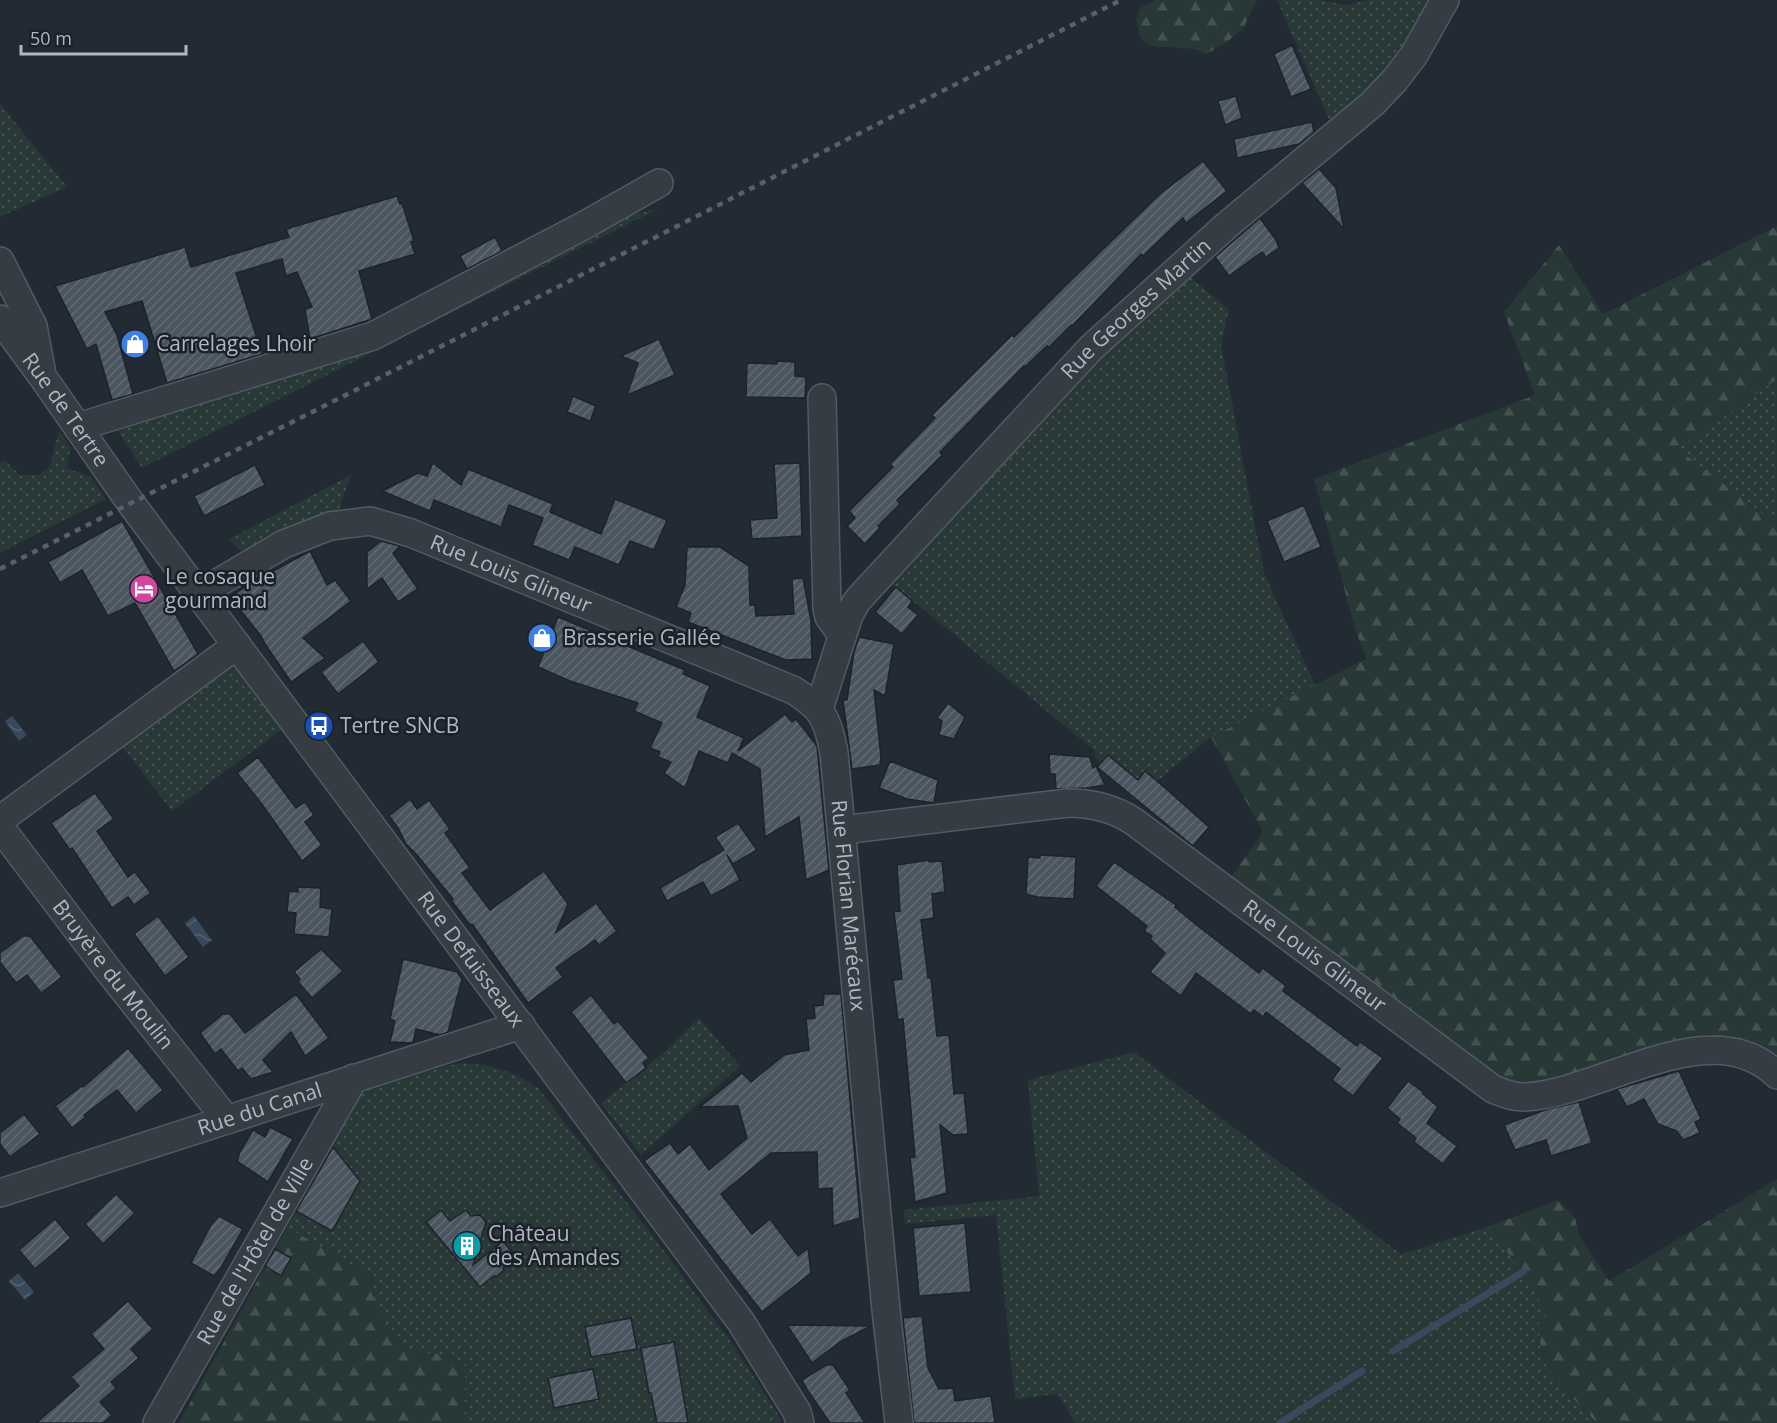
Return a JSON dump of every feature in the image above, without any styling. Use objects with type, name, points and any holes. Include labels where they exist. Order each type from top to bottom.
[{"type":"street","name":"Rue Georges Martin","points":[[842,635],[857,601],[1091,348],[1217,234],[1372,104],[1395,80],[1414,55],[1445,0]]},
{"type":"street","points":[[78,427],[373,336],[583,226],[659,183]]},
{"type":"street","points":[[0,261],[33,326],[42,376]]},
{"type":"street","name":"Rue de Tertre","points":[[0,320],[130,502]]},
{"type":"street","points":[[819,709],[842,635],[829,617],[827,608],[822,398]]},
{"type":"street","name":"Rue Defuisseaux","points":[[130,502],[741,1322],[800,1419]]},
{"type":"street","name":"Rue Louis Glineur","points":[[200,594],[284,544],[330,526],[370,521],[411,533],[794,690],[819,709]]},
{"type":"street","points":[[0,820],[237,645]]},
{"type":"street","name":"Rue Florian Marécaux","points":[[819,709],[827,723],[834,753],[886,1310],[899,1423]]},
{"type":"street","name":"Rue Louis Glineur","points":[[842,830],[1068,803],[1085,803],[1105,807],[1133,821],[1493,1089],[1506,1095],[1522,1097],[1542,1095],[1599,1080],[1665,1057],[1695,1051],[1727,1051],[1741,1054],[1755,1060],[1777,1075]]},
{"type":"street","name":"Bruyère du Moulin","points":[[0,827],[108,970],[227,1120]]},
{"type":"street","name":"Rue du Canal","points":[[0,1193],[521,1025]]},
{"type":"street","name":"Rue de l'Hôtel de Ville","points":[[157,1423],[354,1078]]},
{"type":"green space","points":[[1155,0],[1257,0],[1243,29],[1206,54],[1195,49],[1152,46],[1140,38],[1136,19],[1140,8]]},
{"type":"green space","points":[[1277,0],[1320,0],[1347,5],[1367,0],[1434,0],[1397,59],[1331,124]]},
{"type":"green space","points":[[0,104],[67,187],[0,217]]},
{"type":"green space","points":[[658,209],[142,468],[114,425],[369,344],[609,219]]},
{"type":"green space","points":[[1777,226],[1777,379],[1678,449],[1777,525],[1777,1066],[1758,1055],[1540,1088],[1493,1082],[1227,883],[1263,832],[1211,737],[1366,659],[1355,628],[1314,479],[1535,395],[1504,312],[1559,245],[1603,314]]},
{"type":"green space","points":[[1186,274],[1229,309],[1221,345],[1264,573],[1315,685],[1211,737],[1134,800],[1095,757],[1094,750],[891,583],[1092,359]]},
{"type":"green space","points":[[1777,379],[1777,525],[1677,449]]},
{"type":"green space","points":[[59,431],[71,447],[67,468],[91,477],[106,499],[0,553],[0,463],[5,461],[20,475],[39,475],[50,466]]},
{"type":"green space","points":[[351,475],[337,515],[244,555],[229,539]]},
{"type":"green space","points":[[228,658],[281,730],[172,811],[117,740]]},
{"type":"green space","points":[[699,1018],[740,1066],[641,1155],[601,1103],[668,1049]]},
{"type":"green space","points":[[1134,1052],[1401,1254],[1490,1226],[1550,1314],[1539,1340],[1546,1363],[1570,1396],[1597,1423],[1075,1423],[1058,1394],[1015,1399],[996,1215],[905,1224],[904,1210],[1039,1196],[1028,1080]]},
{"type":"green space","points":[[463,1063],[503,1070],[539,1089],[659,1244],[731,1342],[781,1419],[780,1423],[464,1423],[465,1365],[446,1355],[410,1351],[389,1330],[376,1307],[371,1276],[297,1233],[285,1231],[361,1095],[372,1086]]},
{"type":"green space","points":[[1777,1179],[1777,1423],[1597,1423],[1560,1384],[1548,1367],[1541,1349],[1539,1321],[1549,1314],[1490,1226],[1558,1200],[1575,1218],[1580,1237],[1609,1281]]},
{"type":"green space","points":[[285,1231],[297,1233],[371,1276],[376,1307],[389,1330],[410,1351],[446,1355],[465,1366],[464,1423],[179,1423]]},
{"type":"water","points":[[12,716],[27,735],[19,741],[5,721]]},
{"type":"water","points":[[194,916],[212,940],[203,947],[185,923]]},
{"type":"water","points":[[18,1273],[34,1292],[25,1300],[9,1281]]},
{"type":"building","points":[[1292,45],[1311,89],[1291,97],[1274,54]]},
{"type":"building","points":[[1236,96],[1242,118],[1225,125],[1218,101]]},
{"type":"building","points":[[1312,122],[1314,132],[1299,144],[1237,158],[1234,139]]},
{"type":"building","points":[[1203,161],[1227,191],[1186,223],[1183,218],[1143,256],[1141,254],[1072,326],[1024,366],[940,452],[942,455],[897,500],[900,504],[878,526],[880,528],[865,544],[847,526],[855,518],[849,511],[893,467],[890,464],[935,418],[932,415],[1160,194]]},
{"type":"building","points":[[1319,169],[1336,188],[1344,229],[1302,183]]},
{"type":"building","points":[[397,196],[400,204],[402,203],[414,241],[411,242],[415,254],[359,271],[372,319],[310,339],[305,309],[312,307],[297,272],[286,276],[282,259],[236,273],[262,354],[167,383],[142,301],[105,312],[117,335],[133,394],[112,400],[96,344],[87,349],[55,286],[185,247],[191,267],[289,237],[286,229]]},
{"type":"building","points":[[1260,218],[1279,248],[1266,257],[1262,252],[1229,276],[1215,257]]},
{"type":"building","points":[[495,237],[502,251],[467,269],[460,256]]},
{"type":"building","points":[[659,339],[675,375],[627,395],[638,363],[621,356]]},
{"type":"building","points":[[777,361],[795,362],[795,376],[806,377],[805,398],[746,397],[747,363],[777,364]]},
{"type":"building","points":[[573,396],[596,406],[590,421],[567,412]]},
{"type":"building","points":[[433,463],[461,485],[468,469],[553,504],[550,512],[601,534],[615,499],[667,520],[654,550],[630,541],[619,565],[575,547],[569,560],[532,545],[543,518],[509,505],[501,527],[434,500],[430,511],[382,491],[418,473],[427,476]]},
{"type":"building","points":[[800,463],[802,536],[752,539],[750,520],[777,518],[774,464]]},
{"type":"building","points":[[255,465],[265,485],[204,516],[194,496]]},
{"type":"building","points":[[1304,505],[1321,547],[1284,562],[1267,521]]},
{"type":"building","points":[[122,521],[198,654],[174,671],[135,603],[108,616],[82,570],[60,583],[48,562]]},
{"type":"building","points":[[381,541],[400,546],[393,553],[418,589],[398,602],[382,578],[367,589],[367,552]]},
{"type":"building","points":[[687,547],[720,547],[749,566],[750,605],[755,605],[756,616],[794,614],[792,579],[803,578],[811,621],[812,659],[786,660],[688,622],[691,613],[676,607],[685,585]]},
{"type":"building","points":[[310,551],[327,585],[335,580],[351,601],[303,638],[325,658],[291,682],[261,636],[230,597],[266,573],[266,575]]},
{"type":"building","points":[[896,587],[912,601],[908,607],[918,615],[902,634],[875,612]]},
{"type":"building","points":[[558,617],[685,670],[683,674],[710,686],[697,717],[744,738],[738,751],[785,714],[792,722],[796,719],[817,746],[829,870],[806,880],[799,817],[765,837],[760,769],[732,753],[728,763],[699,751],[685,788],[664,773],[671,762],[658,757],[660,752],[650,748],[662,723],[634,711],[638,703],[570,681],[538,667]]},
{"type":"building","points":[[859,637],[894,644],[885,696],[874,690],[880,765],[852,769],[843,700],[847,700],[854,652]]},
{"type":"building","points":[[363,641],[379,662],[338,694],[321,672]]},
{"type":"building","points":[[948,703],[965,717],[954,739],[939,735],[942,721],[937,718]]},
{"type":"building","points":[[1049,754],[1090,757],[1093,768],[1096,766],[1105,785],[1056,789],[1055,774],[1050,774]]},
{"type":"building","points":[[1108,755],[1138,780],[1145,771],[1209,827],[1193,846],[1097,767]]},
{"type":"building","points":[[258,757],[296,808],[305,802],[314,815],[305,822],[322,845],[302,861],[237,773]]},
{"type":"building","points":[[890,761],[938,780],[934,803],[907,799],[879,788]]},
{"type":"building","points":[[95,793],[114,819],[97,831],[128,877],[135,872],[151,893],[134,905],[128,897],[112,908],[72,848],[70,850],[51,823]]},
{"type":"building","points":[[410,799],[417,809],[429,800],[450,829],[445,833],[470,868],[462,873],[490,910],[544,871],[568,904],[556,932],[596,903],[617,931],[599,945],[595,940],[556,968],[563,977],[528,1003],[472,924],[470,925],[451,900],[453,899],[406,844],[389,816]]},
{"type":"building","points":[[738,823],[757,850],[733,864],[727,855],[740,880],[711,896],[703,882],[667,901],[660,888],[724,850],[715,837]]},
{"type":"building","points":[[1040,855],[1076,857],[1074,899],[1037,897],[1026,894],[1028,857],[1040,858]]},
{"type":"building","points":[[929,860],[929,862],[942,861],[945,892],[932,894],[934,918],[921,920],[928,978],[931,978],[937,1036],[949,1035],[954,1094],[964,1093],[968,1134],[953,1135],[940,1125],[947,1193],[915,1202],[910,1158],[915,1157],[903,1019],[898,1020],[893,980],[902,979],[894,912],[900,911],[897,865]]},
{"type":"building","points":[[1114,862],[1176,905],[1175,907],[1194,923],[1259,973],[1263,968],[1286,986],[1283,991],[1357,1046],[1360,1042],[1383,1058],[1353,1096],[1332,1080],[1340,1069],[1266,1012],[1263,1017],[1254,1010],[1251,1014],[1196,973],[1181,996],[1150,972],[1165,953],[1150,939],[1152,936],[1144,931],[1147,926],[1096,886]]},
{"type":"building","points":[[298,887],[321,888],[320,907],[332,909],[329,937],[294,934],[296,913],[287,912],[289,891],[298,892]]},
{"type":"building","points":[[158,916],[189,957],[165,976],[134,934]]},
{"type":"building","points":[[23,936],[30,936],[62,977],[41,993],[27,975],[16,983],[0,962],[0,953]]},
{"type":"building","points":[[321,949],[343,971],[312,998],[298,982],[300,979],[294,972]]},
{"type":"building","points":[[403,959],[457,972],[462,979],[448,1032],[440,1035],[416,1029],[413,1043],[390,1042],[395,1021],[390,1019]]},
{"type":"building","points":[[296,994],[329,1038],[305,1056],[291,1032],[263,1060],[273,1072],[251,1079],[242,1068],[238,1071],[221,1049],[215,1054],[200,1033],[223,1014],[230,1014],[245,1033]]},
{"type":"building","points":[[824,994],[841,994],[860,1218],[833,1226],[832,1188],[818,1189],[817,1152],[771,1153],[721,1194],[752,1234],[770,1219],[798,1256],[808,1248],[811,1273],[762,1312],[644,1161],[670,1143],[678,1154],[690,1144],[709,1170],[747,1138],[738,1106],[700,1107],[742,1073],[751,1082],[784,1055],[809,1050],[806,1019],[815,1018],[814,1006],[823,1005]]},
{"type":"building","points":[[591,995],[614,1024],[618,1021],[649,1058],[643,1063],[646,1068],[626,1083],[571,1012]]},
{"type":"building","points":[[128,1048],[163,1090],[136,1113],[117,1090],[84,1115],[86,1117],[72,1128],[55,1106],[83,1087]]},
{"type":"building","points":[[1679,1071],[1701,1119],[1695,1122],[1700,1133],[1683,1140],[1677,1131],[1658,1124],[1644,1099],[1627,1107],[1617,1089]]},
{"type":"building","points":[[1408,1081],[1438,1107],[1427,1123],[1457,1146],[1443,1164],[1414,1142],[1416,1138],[1397,1123],[1400,1119],[1387,1108]]},
{"type":"building","points":[[1579,1102],[1592,1143],[1551,1156],[1546,1140],[1515,1150],[1504,1125],[1548,1109]]},
{"type":"building","points":[[24,1114],[40,1134],[10,1157],[0,1144],[0,1133]]},
{"type":"building","points":[[270,1127],[293,1139],[268,1182],[237,1161],[253,1130],[265,1137]]},
{"type":"building","points":[[333,1147],[360,1181],[332,1231],[296,1211]]},
{"type":"building","points":[[116,1194],[135,1213],[103,1244],[85,1224]]},
{"type":"building","name":"Château des Amandes","points":[[441,1210],[450,1221],[466,1210],[471,1216],[480,1215],[486,1222],[473,1265],[503,1241],[516,1257],[496,1277],[494,1276],[480,1287],[426,1222]]},
{"type":"building","points":[[219,1216],[243,1229],[214,1276],[191,1263],[211,1225]]},
{"type":"building","points":[[55,1219],[71,1238],[35,1269],[19,1250]]},
{"type":"building","points":[[965,1223],[971,1292],[919,1296],[913,1228]]},
{"type":"building","points":[[275,1249],[291,1258],[281,1276],[265,1266]]},
{"type":"building","points":[[128,1301],[153,1329],[131,1349],[139,1358],[111,1382],[116,1388],[100,1402],[112,1415],[103,1423],[36,1423],[79,1386],[71,1377],[104,1349],[91,1334]]},
{"type":"building","points":[[922,1316],[928,1368],[939,1389],[953,1388],[955,1401],[991,1396],[995,1423],[914,1423],[903,1318]]},
{"type":"building","points":[[631,1318],[637,1349],[591,1357],[585,1327]]},
{"type":"building","points":[[787,1325],[871,1326],[840,1342],[812,1363]]},
{"type":"building","points":[[674,1342],[688,1423],[657,1423],[641,1348]]},
{"type":"building","points":[[826,1365],[833,1365],[850,1390],[846,1393],[865,1423],[830,1423],[808,1391],[802,1380]]},
{"type":"building","points":[[593,1369],[599,1399],[554,1408],[548,1378]]},
{"type":"waterway","points":[[1393,1351],[1523,1272]]},
{"type":"waterway","points":[[1280,1423],[1362,1371]]},
{"type":"railway","points":[[0,569],[1121,0]]},
{"type":"place","name":"Carrelages Lhoir","points":[[135,344]]},
{"type":"place","name":"Le cosaque gourmand","points":[[144,589]]},
{"type":"place","name":"Brasserie Gallée","points":[[542,638]]},
{"type":"place","name":"Tertre SNCB","points":[[319,726]]},
{"type":"place","name":"Château des Amandes","points":[[467,1246]]}]
